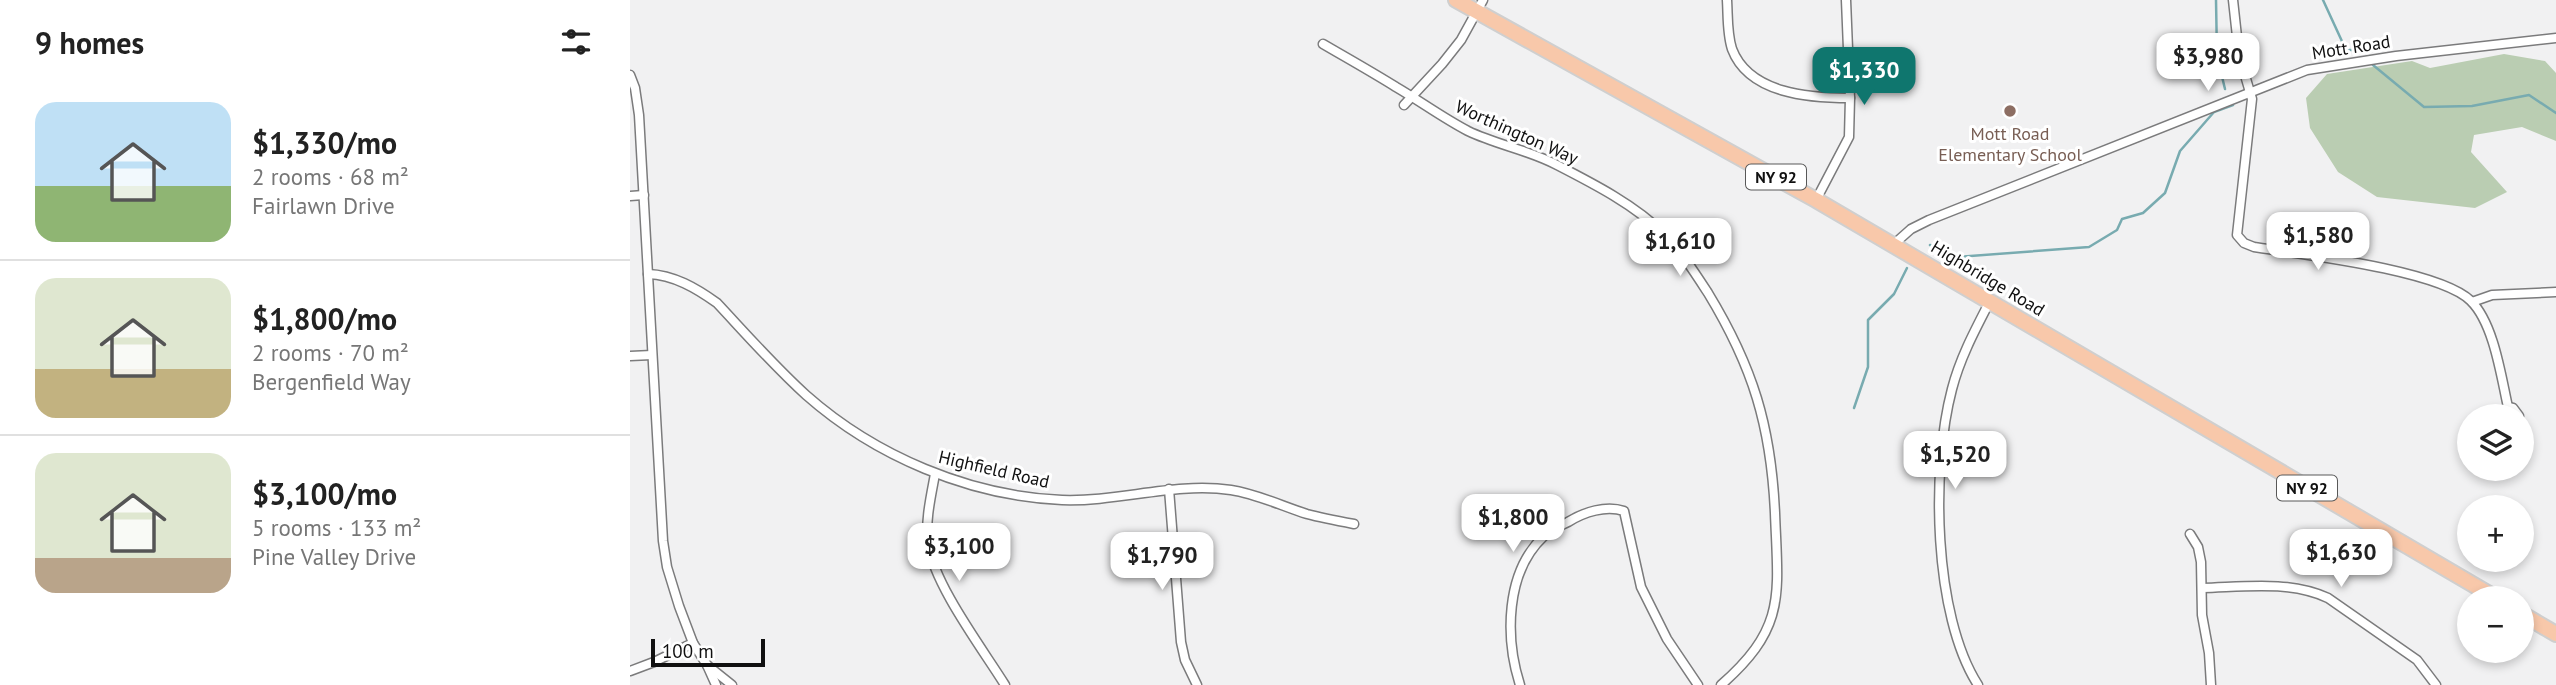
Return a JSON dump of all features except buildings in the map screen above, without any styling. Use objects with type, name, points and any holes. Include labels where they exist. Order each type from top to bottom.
[{"type":"highway","name":"Highbridge Road","points":[[1456,0],[1480,6],[2476,586]]},
{"type":"highway","points":[[2534,621],[2556,634]]},
{"type":"street","points":[[1727,0],[1731,46],[1747,70],[1794,95],[1850,98]]},
{"type":"street","points":[[1816,200],[1849,137],[1846,0]]},
{"type":"street","points":[[2233,0],[2239,55],[2252,91],[2237,235],[2244,243],[2253,247],[2416,275],[2462,294],[2472,302],[2490,338],[2507,404]]},
{"type":"street","points":[[1404,105],[1461,40],[1480,6]]},
{"type":"street","name":"Mott Road","points":[[1893,245],[1911,229],[1929,220],[2307,70],[2556,38]]},
{"type":"street","name":"Worthington Way","points":[[1323,44],[1470,132],[1556,164],[1644,217],[1678,250],[1727,324],[1744,358],[1755,390],[1769,448],[1774,490],[1777,582],[1775,605],[1763,641],[1721,685]]},
{"type":"street","points":[[630,75],[639,114],[663,541],[667,567],[693,643],[716,685]]},
{"type":"street","points":[[630,196],[644,195]]},
{"type":"street","name":"Highfield Road","points":[[648,274],[671,277],[700,290],[717,303],[807,396],[846,426],[885,450],[935,474],[1030,496],[1061,499],[1101,499],[1169,489],[1231,490],[1310,515],[1354,524]]},
{"type":"street","points":[[2472,302],[2492,295],[2556,292]]},
{"type":"street","points":[[1978,685],[1963,655],[1945,595],[1940,506],[1941,445],[1953,386],[1965,350],[1990,301]]},
{"type":"street","points":[[630,356],[652,355]]},
{"type":"street","points":[[935,474],[927,531],[933,565],[962,618],[1006,685]]},
{"type":"street","points":[[1169,489],[1181,642],[1185,660],[1197,685]]},
{"type":"street","points":[[1520,685],[1511,639],[1512,599],[1523,565],[1544,536],[1578,516],[1613,507],[1624,511],[1641,587],[1667,639],[1698,685]]},
{"type":"street","points":[[2190,534],[2198,547],[2202,615],[2211,685]]},
{"type":"street","points":[[2202,588],[2280,586],[2318,593],[2417,660],[2435,685]]},
{"type":"street","points":[[630,671],[693,643]]},
{"type":"street","points":[[707,665],[732,685]]},
{"type":"green space","points":[[2504,54],[2545,61],[2556,73],[2556,141],[2522,127],[2474,135],[2471,152],[2507,192],[2475,208],[2377,197],[2338,172],[2310,128],[2306,98],[2327,74],[2412,61],[2430,68]]},
{"type":"waterway","points":[[2216,0],[2217,56],[2225,89]]},
{"type":"waterway","points":[[2323,0],[2346,50],[2371,50]]},
{"type":"waterway","points":[[2373,65],[2424,107],[2472,106],[2529,95],[2556,113]]},
{"type":"waterway","points":[[1930,245],[1957,257],[2089,247],[2117,230],[2122,219],[2143,213],[2165,193],[2180,151],[2214,112],[2233,105]]},
{"type":"waterway","points":[[1854,408],[1868,367],[1868,320],[1894,294],[1907,268]]},
{"type":"place","name":"Mott Road Elementary School","points":[[2010,111]]}]
